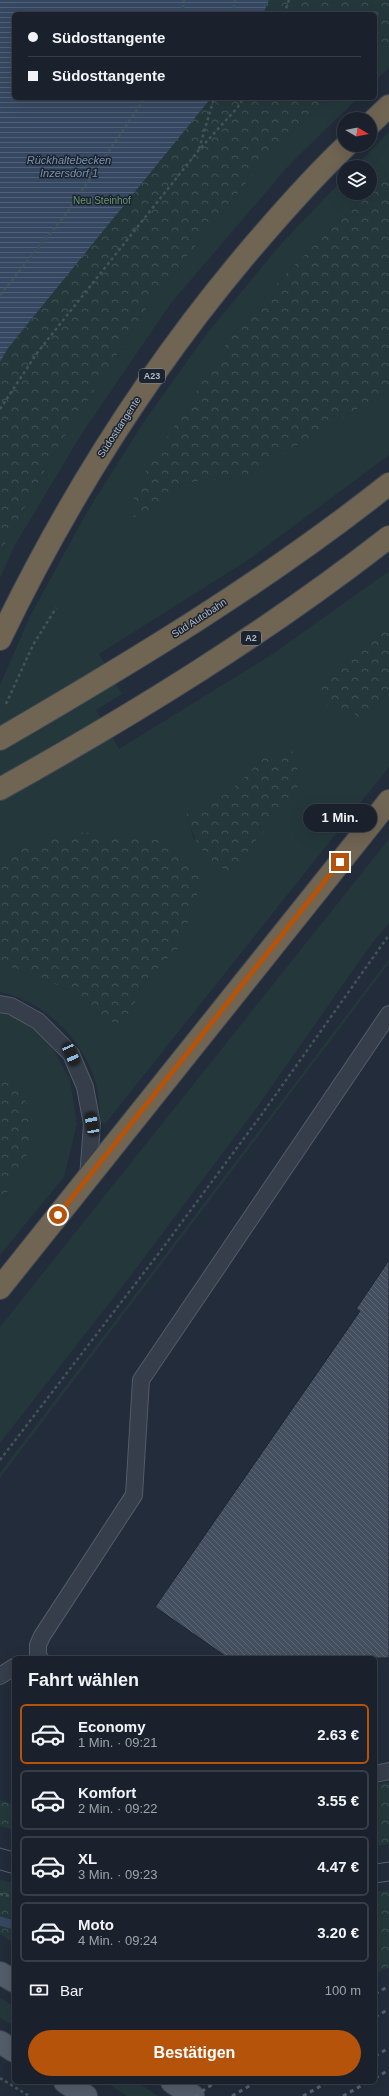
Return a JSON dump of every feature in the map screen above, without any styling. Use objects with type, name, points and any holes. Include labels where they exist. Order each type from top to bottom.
[{"type":"highway","points":[[377,117],[389,106]]},
{"type":"highway","name":"Südosttangente","points":[[0,639],[67,509],[159,367],[220,286],[278,217],[341,152]]},
{"type":"highway","name":"Süd Autobahn","points":[[0,739],[111,674],[220,606],[350,516],[389,484]]},
{"type":"highway","name":"A2","points":[[0,789],[107,730],[248,640],[389,537]]},
{"type":"highway","points":[[0,1288],[389,801]]},
{"type":"main road","points":[[0,1973],[12,1981]]},
{"type":"main road","points":[[0,2042],[12,2050]]},
{"type":"main road","points":[[68,2084],[86,2096]]},
{"type":"main road","points":[[175,2084],[192,2096]]},
{"type":"lane","points":[[0,1004],[11,1006],[38,1021],[71,1054],[85,1087],[92,1124],[88,1178]]},
{"type":"lane","points":[[36,1656],[38,1645],[42,1636],[134,1495],[141,1380],[389,1014]]},
{"type":"lane","points":[[0,1676],[12,1668]]},
{"type":"lane","points":[[377,1774],[389,1771]]},
{"type":"path","points":[[182,12],[184,0]]},
{"type":"path","points":[[233,12],[235,0]]},
{"type":"path","points":[[285,12],[289,0]]},
{"type":"path","points":[[0,294],[66,214],[144,100]]},
{"type":"path","points":[[198,151],[213,100]]},
{"type":"path","points":[[0,409],[36,353],[198,151],[238,107],[242,100]]},
{"type":"path","points":[[3,710],[33,645],[56,608]]},
{"type":"path","points":[[0,1460],[164,1247],[262,1114],[389,935]]},
{"type":"path","points":[[0,1894],[12,1897]]},
{"type":"path","points":[[0,2078],[29,2096]]},
{"type":"green space","name":"Neu Steinhof","points":[[0,0],[389,0],[389,47],[377,53],[377,12],[12,12],[12,100],[327,100],[272,151],[152,300],[54,453],[0,554]]},
{"type":"green space","points":[[389,47],[389,68],[377,79],[377,53]]},
{"type":"green space","points":[[327,100],[356,100],[344,112],[337,112],[337,118],[291,163],[171,303],[81,435],[15,545],[0,578],[0,554],[54,453],[152,300],[272,151]]},
{"type":"green space","points":[[389,132],[389,172],[377,184],[377,160],[362,160],[370,152],[377,152],[377,144]]},
{"type":"green space","points":[[389,172],[389,390],[244,477],[183,483],[157,512],[133,517],[134,490],[231,336],[289,270],[361,200],[377,200],[377,184]]},
{"type":"green space","points":[[337,185],[337,200],[361,200],[289,270],[231,336],[157,512],[183,483],[244,477],[389,390],[389,455],[248,560],[99,654],[122,694],[96,710],[119,749],[274,653],[389,571],[389,629],[357,649],[350,710],[361,720],[389,691],[389,767],[105,1124],[101,1122],[98,1091],[95,1079],[78,1046],[56,1021],[43,1011],[15,996],[0,992],[0,963],[68,989],[104,1020],[125,1025],[145,981],[179,947],[29,845],[0,862],[0,685],[30,616],[87,512],[145,420],[208,332],[281,244]],"holes":[[[264,758],[194,840],[186,814],[228,793]]]},
{"type":"green space","points":[[389,629],[389,691],[361,720],[350,710],[333,712],[316,694],[357,649]]},
{"type":"green space","points":[[295,751],[299,785],[231,873],[221,868],[201,849],[186,814],[228,793],[264,758]]},
{"type":"green space","points":[[79,832],[166,841],[204,876],[179,947],[145,981],[125,1025],[104,1020],[68,989],[0,963],[0,862],[29,845]]},
{"type":"green space","points":[[389,839],[389,923],[370,946],[258,1106],[129,1278],[0,1443],[0,1327]]},
{"type":"green space","points":[[389,959],[389,963],[0,1478],[0,1473]]},
{"type":"green space","points":[[0,1013],[25,1020],[51,1045],[70,1080],[77,1124],[64,1177],[0,1255],[0,1205],[31,1149],[4,1077],[0,1073]]},
{"type":"green space","points":[[0,1073],[29,1105],[31,1149],[0,1205]]},
{"type":"green space","points":[[389,1782],[389,1844],[377,1846],[377,1785]]},
{"type":"green space","points":[[0,1800],[12,1804],[12,1829],[0,1826]]},
{"type":"green space","points":[[0,1880],[12,1883],[12,1942],[0,1934]]},
{"type":"green space","points":[[389,1890],[389,1967],[377,1973],[377,1892]]},
{"type":"green space","points":[[0,1998],[12,2005],[12,2025],[0,2018]]},
{"type":"green space","points":[[108,2084],[140,2084],[158,2096],[127,2096]]},
{"type":"water","name":"Rückhaltebecken Inzersdorf 1","points":[[0,0],[269,0],[264,12],[12,12],[12,100],[209,100],[8,348],[0,362]]},
{"type":"building","points":[[389,1260],[389,1658],[377,1658],[377,1656],[225,1656],[155,1607],[360,1311],[356,1309]]},
{"type":"waterway","points":[[0,1921],[12,1924]]},
{"type":"tram line","points":[[0,1848],[12,1851]]},
{"type":"tram line","points":[[377,1864],[389,1862]]},
{"type":"tram line","points":[[0,1870],[12,1873]]},
{"type":"tram line","points":[[377,1883],[389,1881]]},
{"type":"railway","points":[[377,1993],[389,1986]]},
{"type":"railway","points":[[377,2016],[389,2009]]},
{"type":"railway","points":[[377,2055],[389,2048]]},
{"type":"railway","points":[[377,2077],[389,2070]]},
{"type":"railway","points":[[195,2096],[213,2084]]},
{"type":"railway","points":[[232,2096],[253,2084]]},
{"type":"railway","points":[[303,2096],[324,2084]]},
{"type":"railway","points":[[343,2096],[364,2084]]},
{"type":"route","points":[[58,1215],[340,862]]}]
